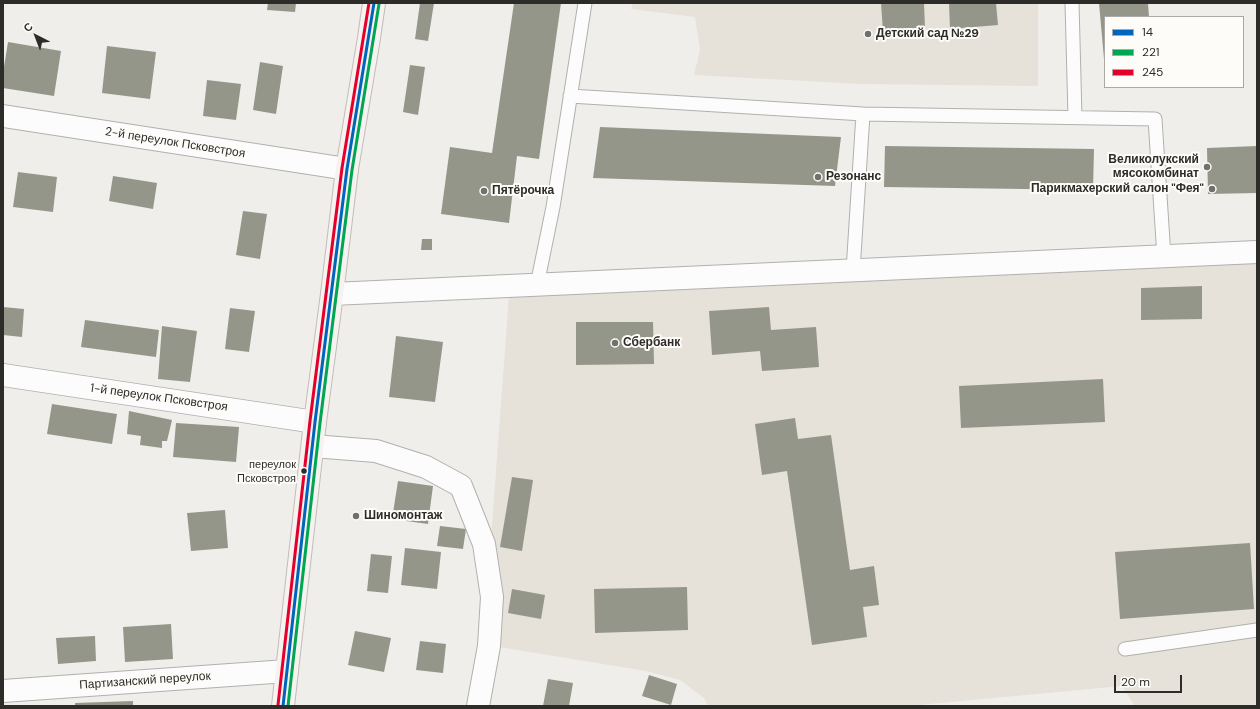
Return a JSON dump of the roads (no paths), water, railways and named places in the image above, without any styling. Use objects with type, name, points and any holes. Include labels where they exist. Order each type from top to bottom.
[{"type":"main road","points":[[283,706],[315,422],[347,169],[374,3]]},
{"type":"street","name":"2-й переулок Псковстроя","points":[[3,116],[347,169]]},
{"type":"street","points":[[332,294],[1257,252]]},
{"type":"street","name":"1-й переулок Псковстроя","points":[[3,375],[315,422]]},
{"type":"street","points":[[313,446],[376,451],[426,466],[461,486],[484,544],[492,597],[489,646],[478,706]]},
{"type":"street","name":"Партизанский переулок","points":[[3,691],[287,671]]},
{"type":"lane","points":[[537,284],[553,207],[585,3]]},
{"type":"lane","points":[[1072,3],[1074,117]]},
{"type":"lane","points":[[570,96],[863,114],[1155,119],[1164,257]]},
{"type":"lane","points":[[853,270],[863,114]]},
{"type":"lane","points":[[1125,649],[1257,630]]},
{"type":"place","name":"Детский сад №29","points":[[868,34]]},
{"type":"place","name":"Великолукский мясокомбинат","points":[[1207,167]]},
{"type":"place","name":"Резонанс","points":[[818,177]]},
{"type":"place","name":"Парикмахерский салон \"Фея\"","points":[[1212,189]]},
{"type":"place","name":"Пятёрочка","points":[[484,191]]},
{"type":"place","name":"Сбербанк","points":[[615,343]]},
{"type":"place","name":"переулок Псковстроя","points":[[304,471]]},
{"type":"place","name":"Шиномонтаж","points":[[356,516]]}]
